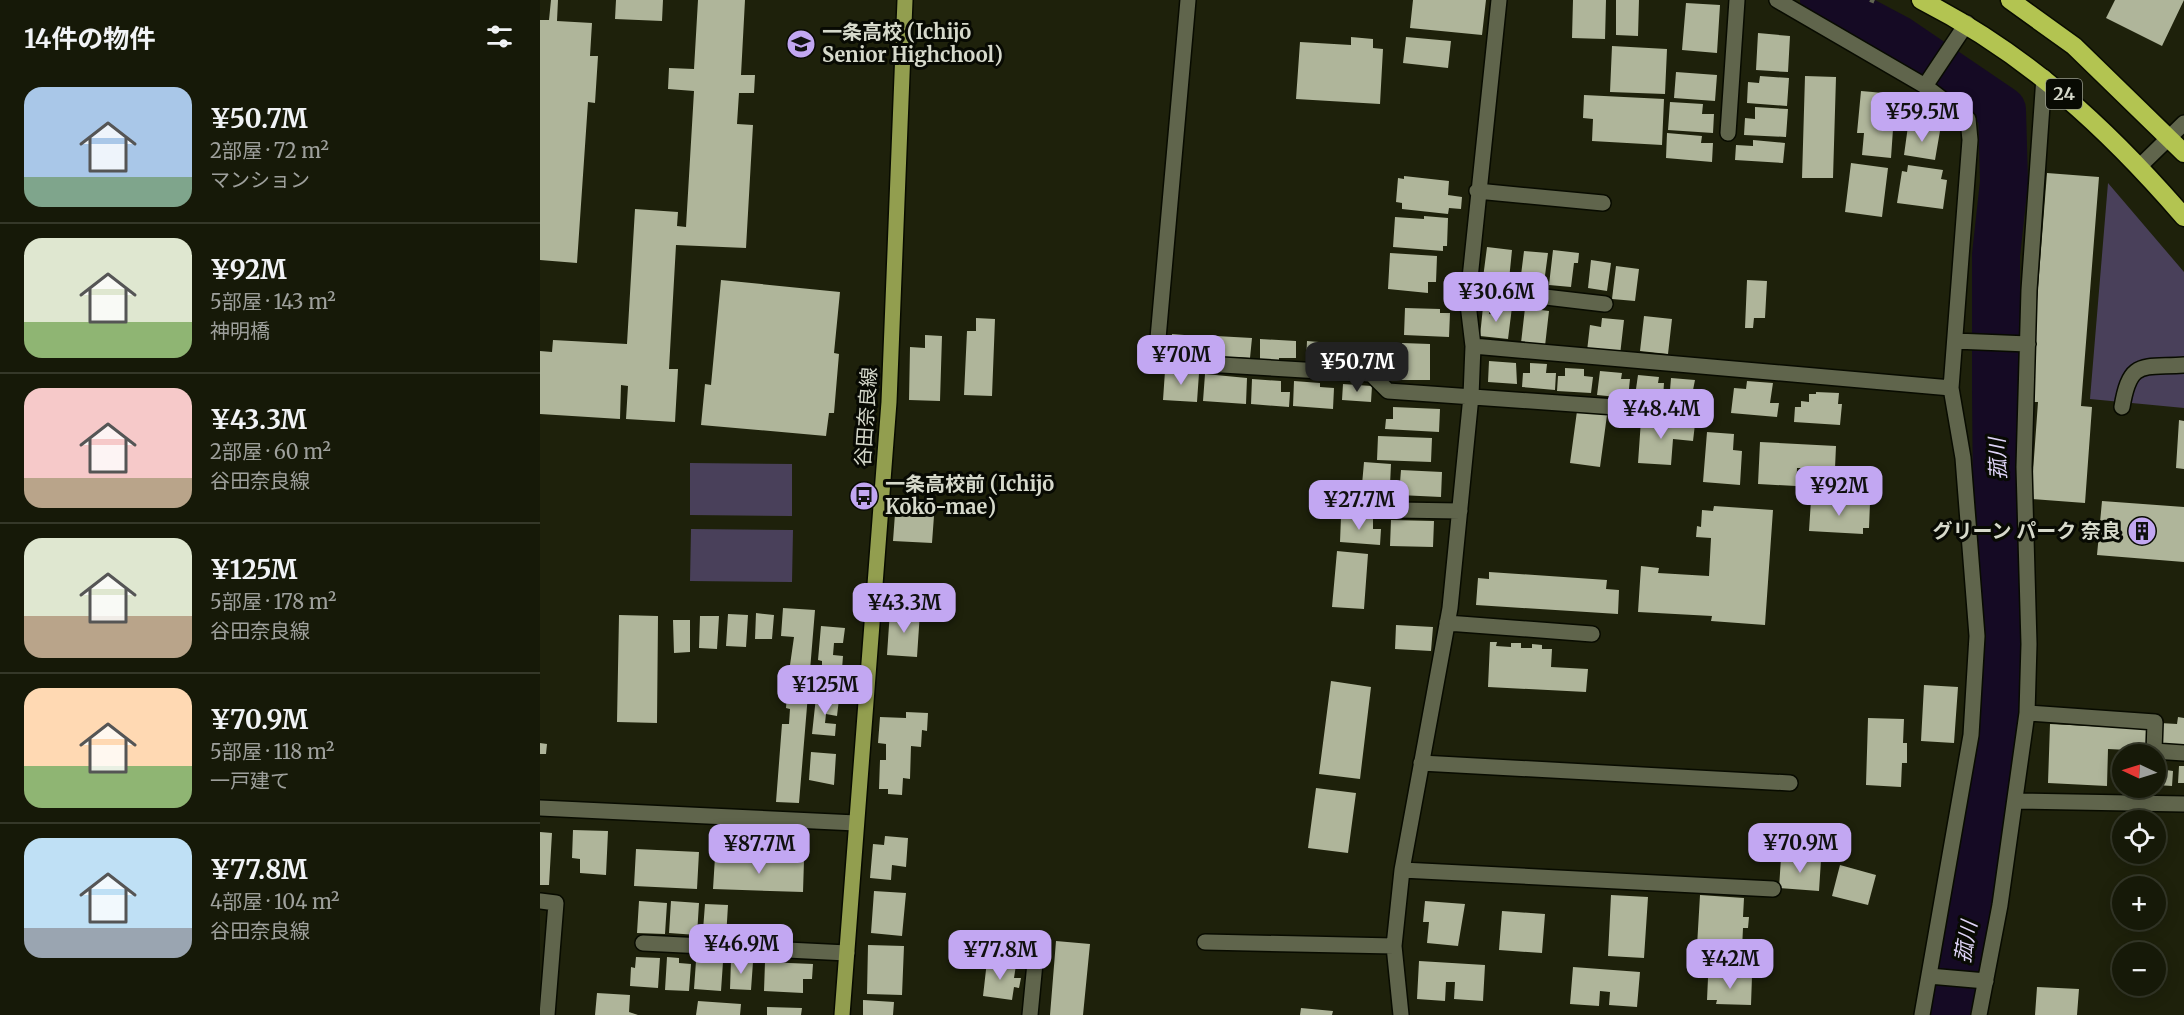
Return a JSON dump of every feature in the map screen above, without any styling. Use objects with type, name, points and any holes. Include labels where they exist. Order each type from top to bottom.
[{"type":"highway","name":"24","points":[[1921,0],[1967,23],[2044,77],[2140,166],[2184,217]]},
{"type":"highway","name":"24","points":[[2010,0],[2074,46],[2184,153]]},
{"type":"main road","name":"谷田奈良線","points":[[842,1015],[889,402],[905,0]]},
{"type":"street","points":[[1188,0],[1156,362],[1371,374],[1388,391],[1643,409]]},
{"type":"street","points":[[1401,1015],[1394,946],[1402,870],[1447,623],[1460,511],[1471,396],[1473,346],[1468,304],[1469,288],[1477,191],[1499,0]]},
{"type":"street","points":[[1728,133],[1737,0]]},
{"type":"street","points":[[1777,0],[1927,81],[1968,119],[1970,140],[1951,388],[1962,458],[1977,636],[1971,735],[1922,1015]]},
{"type":"street","points":[[1927,81],[1967,23]]},
{"type":"street","points":[[1979,1015],[2027,713],[2029,644],[2025,467],[2027,344],[2044,77]]},
{"type":"street","points":[[2140,166],[2184,123]]},
{"type":"street","points":[[1477,191],[1603,202]]},
{"type":"street","points":[[1469,288],[1605,304]]},
{"type":"street","points":[[1956,341],[2027,344]]},
{"type":"street","points":[[1473,346],[1951,388]]},
{"type":"street","points":[[2122,407],[2126,382],[2132,375],[2147,366],[2184,365]]},
{"type":"street","points":[[1396,510],[1460,511]]},
{"type":"street","points":[[1447,623],[1592,634]]},
{"type":"street","points":[[2027,713],[2155,722],[2154,751],[2184,753]]},
{"type":"street","points":[[1422,763],[1790,783]]},
{"type":"street","points":[[2014,801],[2184,804]]},
{"type":"street","points":[[540,808],[856,823]]},
{"type":"street","points":[[1402,870],[1773,889]]},
{"type":"street","points":[[540,901],[556,903],[547,1015]]},
{"type":"street","points":[[1030,1015],[1037,942]]},
{"type":"street","points":[[1205,942],[1394,946]]},
{"type":"street","points":[[643,943],[847,953]]},
{"type":"street","points":[[1929,976],[1986,981]]},
{"type":"shaded area","points":[[2108,183],[2184,272],[2184,408],[2090,399]]},
{"type":"shaded area","points":[[690,463],[792,464],[792,516],[690,515]]},
{"type":"shaded area","points":[[691,529],[793,530],[792,582],[690,581]]},
{"type":"building","points":[[551,0],[558,0],[557,21],[592,23],[590,56],[598,56],[595,103],[588,102],[577,263],[540,260],[540,20],[549,20]]},
{"type":"building","points":[[616,0],[663,0],[662,21],[615,19]]},
{"type":"building","points":[[698,0],[745,0],[741,75],[755,75],[754,93],[739,93],[737,124],[753,125],[746,248],[676,245],[669,369],[678,369],[675,422],[626,419],[628,386],[621,385],[620,419],[540,414],[540,351],[552,352],[553,340],[627,344],[635,209],[678,212],[677,226],[686,227],[694,91],[668,89],[669,68],[694,69]]},
{"type":"building","points":[[1413,0],[1486,0],[1482,35],[1410,28]]},
{"type":"building","points":[[1573,0],[1606,0],[1605,39],[1572,38]]},
{"type":"building","points":[[1616,0],[1639,0],[1638,36],[1616,35]]},
{"type":"building","points":[[2115,0],[2184,0],[2162,46],[2106,18]]},
{"type":"building","points":[[1686,3],[1720,5],[1717,53],[1682,50]]},
{"type":"building","points":[[1758,33],[1790,36],[1788,72],[1756,70]]},
{"type":"building","points":[[1351,37],[1373,39],[1373,48],[1383,49],[1380,104],[1296,99],[1300,42],[1351,45]]},
{"type":"building","points":[[1406,37],[1451,41],[1448,68],[1403,63]]},
{"type":"building","points":[[1612,46],[1667,49],[1665,94],[1610,92]]},
{"type":"building","points":[[1676,72],[1717,75],[1715,101],[1674,98]]},
{"type":"building","points":[[1760,76],[1789,78],[1787,106],[1747,103],[1748,82],[1759,83]]},
{"type":"building","points":[[1805,76],[1836,77],[1833,178],[1802,178]]},
{"type":"building","points":[[1861,91],[1884,93],[1882,113],[1894,115],[1891,158],[1862,155],[1864,133],[1857,133]]},
{"type":"building","points":[[1584,95],[1664,99],[1662,145],[1592,141],[1593,119],[1583,118]]},
{"type":"building","points":[[1670,102],[1703,104],[1702,114],[1714,114],[1713,133],[1668,130]]},
{"type":"building","points":[[1755,107],[1788,109],[1786,137],[1744,135],[1745,118],[1755,119]]},
{"type":"building","points":[[1908,126],[1940,131],[1935,160],[1904,155]]},
{"type":"building","points":[[1667,133],[1702,136],[1701,143],[1713,143],[1712,162],[1666,158]]},
{"type":"building","points":[[1753,140],[1785,143],[1783,163],[1735,160],[1736,145],[1753,146]]},
{"type":"building","points":[[1851,163],[1888,168],[1882,217],[1845,212]]},
{"type":"building","points":[[1908,165],[1943,170],[1941,179],[1947,180],[1943,209],[1897,203],[1902,171],[1907,172]]},
{"type":"building","points":[[2047,173],[2099,177],[2081,406],[2092,407],[2085,503],[2031,499],[2038,402],[2029,402]]},
{"type":"building","points":[[1404,176],[1449,181],[1448,195],[1462,197],[1461,209],[1449,208],[1448,214],[1402,209],[1402,203],[1396,202],[1398,178],[1404,179]]},
{"type":"building","points":[[1424,216],[1448,218],[1447,246],[1443,246],[1443,251],[1393,247],[1395,217],[1424,219]]},
{"type":"building","points":[[1487,247],[1512,250],[1509,280],[1483,278]]},
{"type":"building","points":[[1553,250],[1579,253],[1578,263],[1574,263],[1571,287],[1549,285]]},
{"type":"building","points":[[1524,251],[1548,253],[1544,283],[1530,281],[1531,276],[1521,275]]},
{"type":"building","points":[[1390,253],[1437,256],[1436,282],[1428,282],[1428,293],[1388,289]]},
{"type":"building","points":[[1591,260],[1611,263],[1607,291],[1588,288]]},
{"type":"building","points":[[1616,266],[1639,269],[1635,301],[1612,299]]},
{"type":"building","points":[[721,280],[840,292],[834,353],[839,354],[834,413],[829,413],[826,436],[701,425],[705,384],[711,385]]},
{"type":"building","points":[[1747,280],[1767,281],[1765,318],[1754,318],[1753,328],[1745,328]]},
{"type":"building","points":[[1500,306],[1512,307],[1508,339],[1480,336],[1483,307],[1490,308],[1489,314],[1499,315]]},
{"type":"building","points":[[1405,308],[1440,309],[1440,313],[1450,313],[1449,337],[1404,335]]},
{"type":"building","points":[[1525,308],[1549,311],[1545,346],[1521,343]]},
{"type":"building","points":[[1644,316],[1672,319],[1668,354],[1640,351]]},
{"type":"building","points":[[976,318],[995,319],[992,396],[964,395],[967,331],[976,331]]},
{"type":"building","points":[[1602,318],[1624,320],[1620,355],[1587,351],[1590,325],[1601,327]]},
{"type":"building","points":[[1172,334],[1209,337],[1208,361],[1194,360],[1194,353],[1186,353],[1186,359],[1171,358]]},
{"type":"building","points":[[925,335],[942,336],[940,401],[909,400],[910,347],[925,348]]},
{"type":"building","points":[[1216,336],[1252,338],[1250,358],[1233,357],[1232,365],[1214,364]]},
{"type":"building","points":[[1260,339],[1296,341],[1296,358],[1279,358],[1279,365],[1260,362]]},
{"type":"building","points":[[1307,341],[1343,344],[1342,359],[1330,358],[1330,365],[1306,363]]},
{"type":"building","points":[[1402,343],[1430,344],[1430,380],[1401,380]]},
{"type":"building","points":[[1351,344],[1388,345],[1386,367],[1351,366]]},
{"type":"building","points":[[1489,361],[1516,363],[1517,384],[1488,382]]},
{"type":"building","points":[[1530,363],[1547,364],[1546,373],[1556,373],[1555,390],[1522,387],[1523,373],[1530,373]]},
{"type":"building","points":[[1565,368],[1584,369],[1584,376],[1593,377],[1591,393],[1557,391],[1558,376],[1565,376]]},
{"type":"building","points":[[1165,371],[1199,373],[1197,402],[1163,400]]},
{"type":"building","points":[[1600,371],[1622,373],[1621,379],[1630,379],[1628,398],[1597,395]]},
{"type":"building","points":[[1205,374],[1247,378],[1246,404],[1203,401]]},
{"type":"building","points":[[1638,375],[1659,377],[1658,383],[1664,383],[1663,398],[1635,396]]},
{"type":"building","points":[[1671,378],[1695,380],[1693,390],[1700,391],[1698,405],[1669,402]]},
{"type":"building","points":[[1252,379],[1281,381],[1281,392],[1290,392],[1289,407],[1251,404]]},
{"type":"building","points":[[1294,381],[1320,383],[1320,387],[1334,388],[1333,409],[1293,406]]},
{"type":"building","points":[[1747,381],[1773,383],[1770,403],[1779,403],[1777,417],[1731,413],[1734,388],[1746,389]]},
{"type":"building","points":[[1343,384],[1372,386],[1371,402],[1342,400]]},
{"type":"building","points":[[1816,392],[1839,393],[1838,404],[1842,404],[1840,425],[1794,422],[1795,407],[1801,407],[1801,401],[1809,402],[1809,394],[1816,394]]},
{"type":"building","points":[[1393,407],[1440,409],[1439,432],[1385,429],[1386,419],[1393,419]]},
{"type":"building","points":[[1577,411],[1607,415],[1600,467],[1570,463]]},
{"type":"building","points":[[1641,420],[1695,424],[1693,441],[1673,439],[1671,465],[1638,463]]},
{"type":"building","points":[[2179,420],[2184,421],[2184,469],[2176,468]]},
{"type":"building","points":[[1707,432],[1734,434],[1733,450],[1742,451],[1740,485],[1703,482]]},
{"type":"building","points":[[1378,436],[1432,438],[1431,462],[1377,460]]},
{"type":"building","points":[[1760,442],[1836,446],[1834,490],[1810,489],[1811,468],[1797,468],[1796,486],[1758,484]]},
{"type":"building","points":[[1364,462],[1391,464],[1390,485],[1382,484],[1381,498],[1361,496]]},
{"type":"building","points":[[1401,470],[1442,472],[1441,497],[1399,495]]},
{"type":"building","points":[[896,500],[935,502],[932,543],[893,541]]},
{"type":"building","points":[[1811,500],[1870,503],[1869,528],[1863,528],[1863,534],[1809,531]]},
{"type":"building","name":"グリーン パーク 奈良","points":[[2102,501],[2184,507],[2184,562],[2097,555]]},
{"type":"building","points":[[1714,506],[1773,510],[1765,625],[1711,621],[1712,616],[1638,612],[1641,566],[1659,568],[1658,573],[1709,576],[1711,538],[1696,537],[1697,526],[1701,527],[1702,510],[1713,511]]},
{"type":"building","points":[[1341,517],[1373,519],[1373,529],[1381,529],[1380,545],[1340,542]]},
{"type":"building","points":[[1391,520],[1434,521],[1433,547],[1390,546]]},
{"type":"building","points":[[1337,551],[1368,554],[1364,609],[1332,607]]},
{"type":"building","points":[[1489,572],[1607,580],[1606,589],[1619,590],[1618,614],[1476,605],[1478,578],[1489,579]]},
{"type":"building","points":[[783,608],[815,610],[799,803],[776,802],[782,724],[789,724],[790,709],[786,708],[787,693],[792,694],[793,679],[788,679],[794,637],[781,636]]},
{"type":"building","points":[[890,610],[920,612],[917,657],[887,655]]},
{"type":"building","points":[[756,613],[774,615],[772,639],[755,639]]},
{"type":"building","points":[[728,614],[748,615],[746,647],[726,646]]},
{"type":"building","points":[[619,615],[658,616],[657,723],[617,722]]},
{"type":"building","points":[[700,616],[719,616],[717,649],[699,648]]},
{"type":"building","points":[[673,620],[690,620],[690,652],[674,653]]},
{"type":"building","points":[[1396,625],[1433,627],[1431,651],[1395,649]]},
{"type":"building","points":[[821,626],[845,628],[843,643],[834,643],[833,655],[843,656],[842,669],[822,667],[822,661],[818,660]]},
{"type":"building","points":[[1490,642],[1497,642],[1496,646],[1511,647],[1511,643],[1521,643],[1521,648],[1532,648],[1532,644],[1542,645],[1542,649],[1552,649],[1551,667],[1588,669],[1586,692],[1488,687]]},
{"type":"building","points":[[1331,681],[1371,687],[1360,779],[1319,774]]},
{"type":"building","points":[[1924,685],[1958,687],[1954,743],[1921,741]]},
{"type":"building","points":[[816,697],[839,699],[837,716],[826,714],[825,723],[836,724],[835,736],[812,734]]},
{"type":"building","points":[[906,712],[928,713],[927,731],[922,730],[921,747],[911,746],[910,779],[903,778],[902,795],[888,794],[888,789],[879,789],[880,760],[886,760],[886,744],[878,743],[880,717],[906,718]]},
{"type":"building","points":[[2178,717],[2184,718],[2184,747],[2158,744],[2160,723],[2177,724]]},
{"type":"building","points":[[1868,718],[1904,719],[1903,743],[1907,743],[1907,763],[1902,763],[1901,787],[1866,785]]},
{"type":"building","points":[[2050,724],[2148,729],[2148,744],[2112,744],[2112,749],[2108,749],[2107,786],[2048,783]]},
{"type":"building","points":[[540,743],[547,744],[546,754],[540,754]]},
{"type":"building","points":[[811,752],[836,754],[834,785],[809,780]]},
{"type":"building","points":[[2179,766],[2184,766],[2184,783],[2178,783]]},
{"type":"building","points":[[2166,770],[2173,771],[2172,786],[2166,786]]},
{"type":"building","points":[[1316,788],[1356,793],[1348,853],[1308,848]]},
{"type":"building","points":[[573,830],[608,831],[606,875],[580,873],[580,859],[572,858]]},
{"type":"building","points":[[540,832],[552,833],[549,885],[540,885]]},
{"type":"building","points":[[885,836],[908,838],[906,867],[892,865],[891,880],[870,878],[873,844],[884,845]]},
{"type":"building","points":[[636,849],[699,852],[697,889],[634,886]]},
{"type":"building","points":[[715,857],[804,860],[803,892],[713,889]]},
{"type":"building","points":[[1781,858],[1821,860],[1819,891],[1779,888]]},
{"type":"building","points":[[1840,865],[1876,875],[1868,905],[1832,896]]},
{"type":"building","points":[[874,891],[906,893],[902,936],[871,933]]},
{"type":"building","points":[[1611,895],[1648,897],[1644,958],[1608,956]]},
{"type":"building","points":[[1700,895],[1744,898],[1743,917],[1749,917],[1748,928],[1743,928],[1742,949],[1697,946]]},
{"type":"building","points":[[639,901],[667,903],[665,934],[637,933]]},
{"type":"building","points":[[671,901],[699,903],[697,935],[669,933]]},
{"type":"building","points":[[1425,901],[1465,904],[1458,946],[1427,943],[1429,922],[1423,922]]},
{"type":"building","points":[[705,904],[728,905],[726,938],[714,938],[714,931],[703,930]]},
{"type":"building","points":[[1502,911],[1545,914],[1542,953],[1499,950]]},
{"type":"building","points":[[1056,941],[1090,944],[1083,1015],[1050,1015]]},
{"type":"building","points":[[868,945],[904,946],[902,995],[867,994]]},
{"type":"building","points":[[636,957],[660,958],[658,988],[630,986],[631,967],[635,968]]},
{"type":"building","points":[[667,957],[679,958],[679,963],[691,964],[689,991],[665,990]]},
{"type":"building","points":[[696,961],[723,962],[721,991],[694,989]]},
{"type":"building","points":[[731,961],[753,962],[751,990],[730,989]]},
{"type":"building","points":[[987,961],[1016,965],[1014,978],[1021,978],[1019,988],[1014,987],[1012,1000],[983,996]]},
{"type":"building","points":[[1419,961],[1485,965],[1483,1001],[1454,999],[1455,982],[1446,982],[1445,1001],[1417,999]]},
{"type":"building","points":[[765,962],[813,964],[812,979],[803,979],[803,993],[764,991]]},
{"type":"building","points":[[1573,967],[1640,972],[1637,1007],[1609,1005],[1610,992],[1600,991],[1599,1006],[1570,1004]]},
{"type":"building","points":[[1716,975],[1752,976],[1751,1005],[1716,1004],[1717,1000],[1707,1000],[1708,978],[1715,978]]},
{"type":"building","points":[[2037,987],[2079,989],[2077,1015],[2035,1015]]},
{"type":"building","points":[[597,993],[630,995],[629,1012],[638,1015],[595,1015]]},
{"type":"building","points":[[863,1000],[894,1002],[893,1015],[863,1015]]},
{"type":"building","points":[[698,1001],[741,1004],[740,1015],[696,1015]]},
{"type":"building","points":[[767,1007],[802,1008],[801,1015],[767,1015]]},
{"type":"building","points":[[1301,1008],[1333,1011],[1332,1015],[1300,1015]]},
{"type":"waterway","name":"菰川","points":[[1824,0],[1899,40],[2002,110],[2004,182],[1996,255],[1996,391],[1997,502],[2004,655],[1994,776],[1953,1015]]},
{"type":"place","name":"一条高校 (Ichijō Senior Highchool)","points":[[801,44]]},
{"type":"place","name":"一条高校前 (Ichijō Kōkō-mae)","points":[[864,496]]},
{"type":"place","name":"グリーン パーク 奈良","points":[[2142,531]]}]
